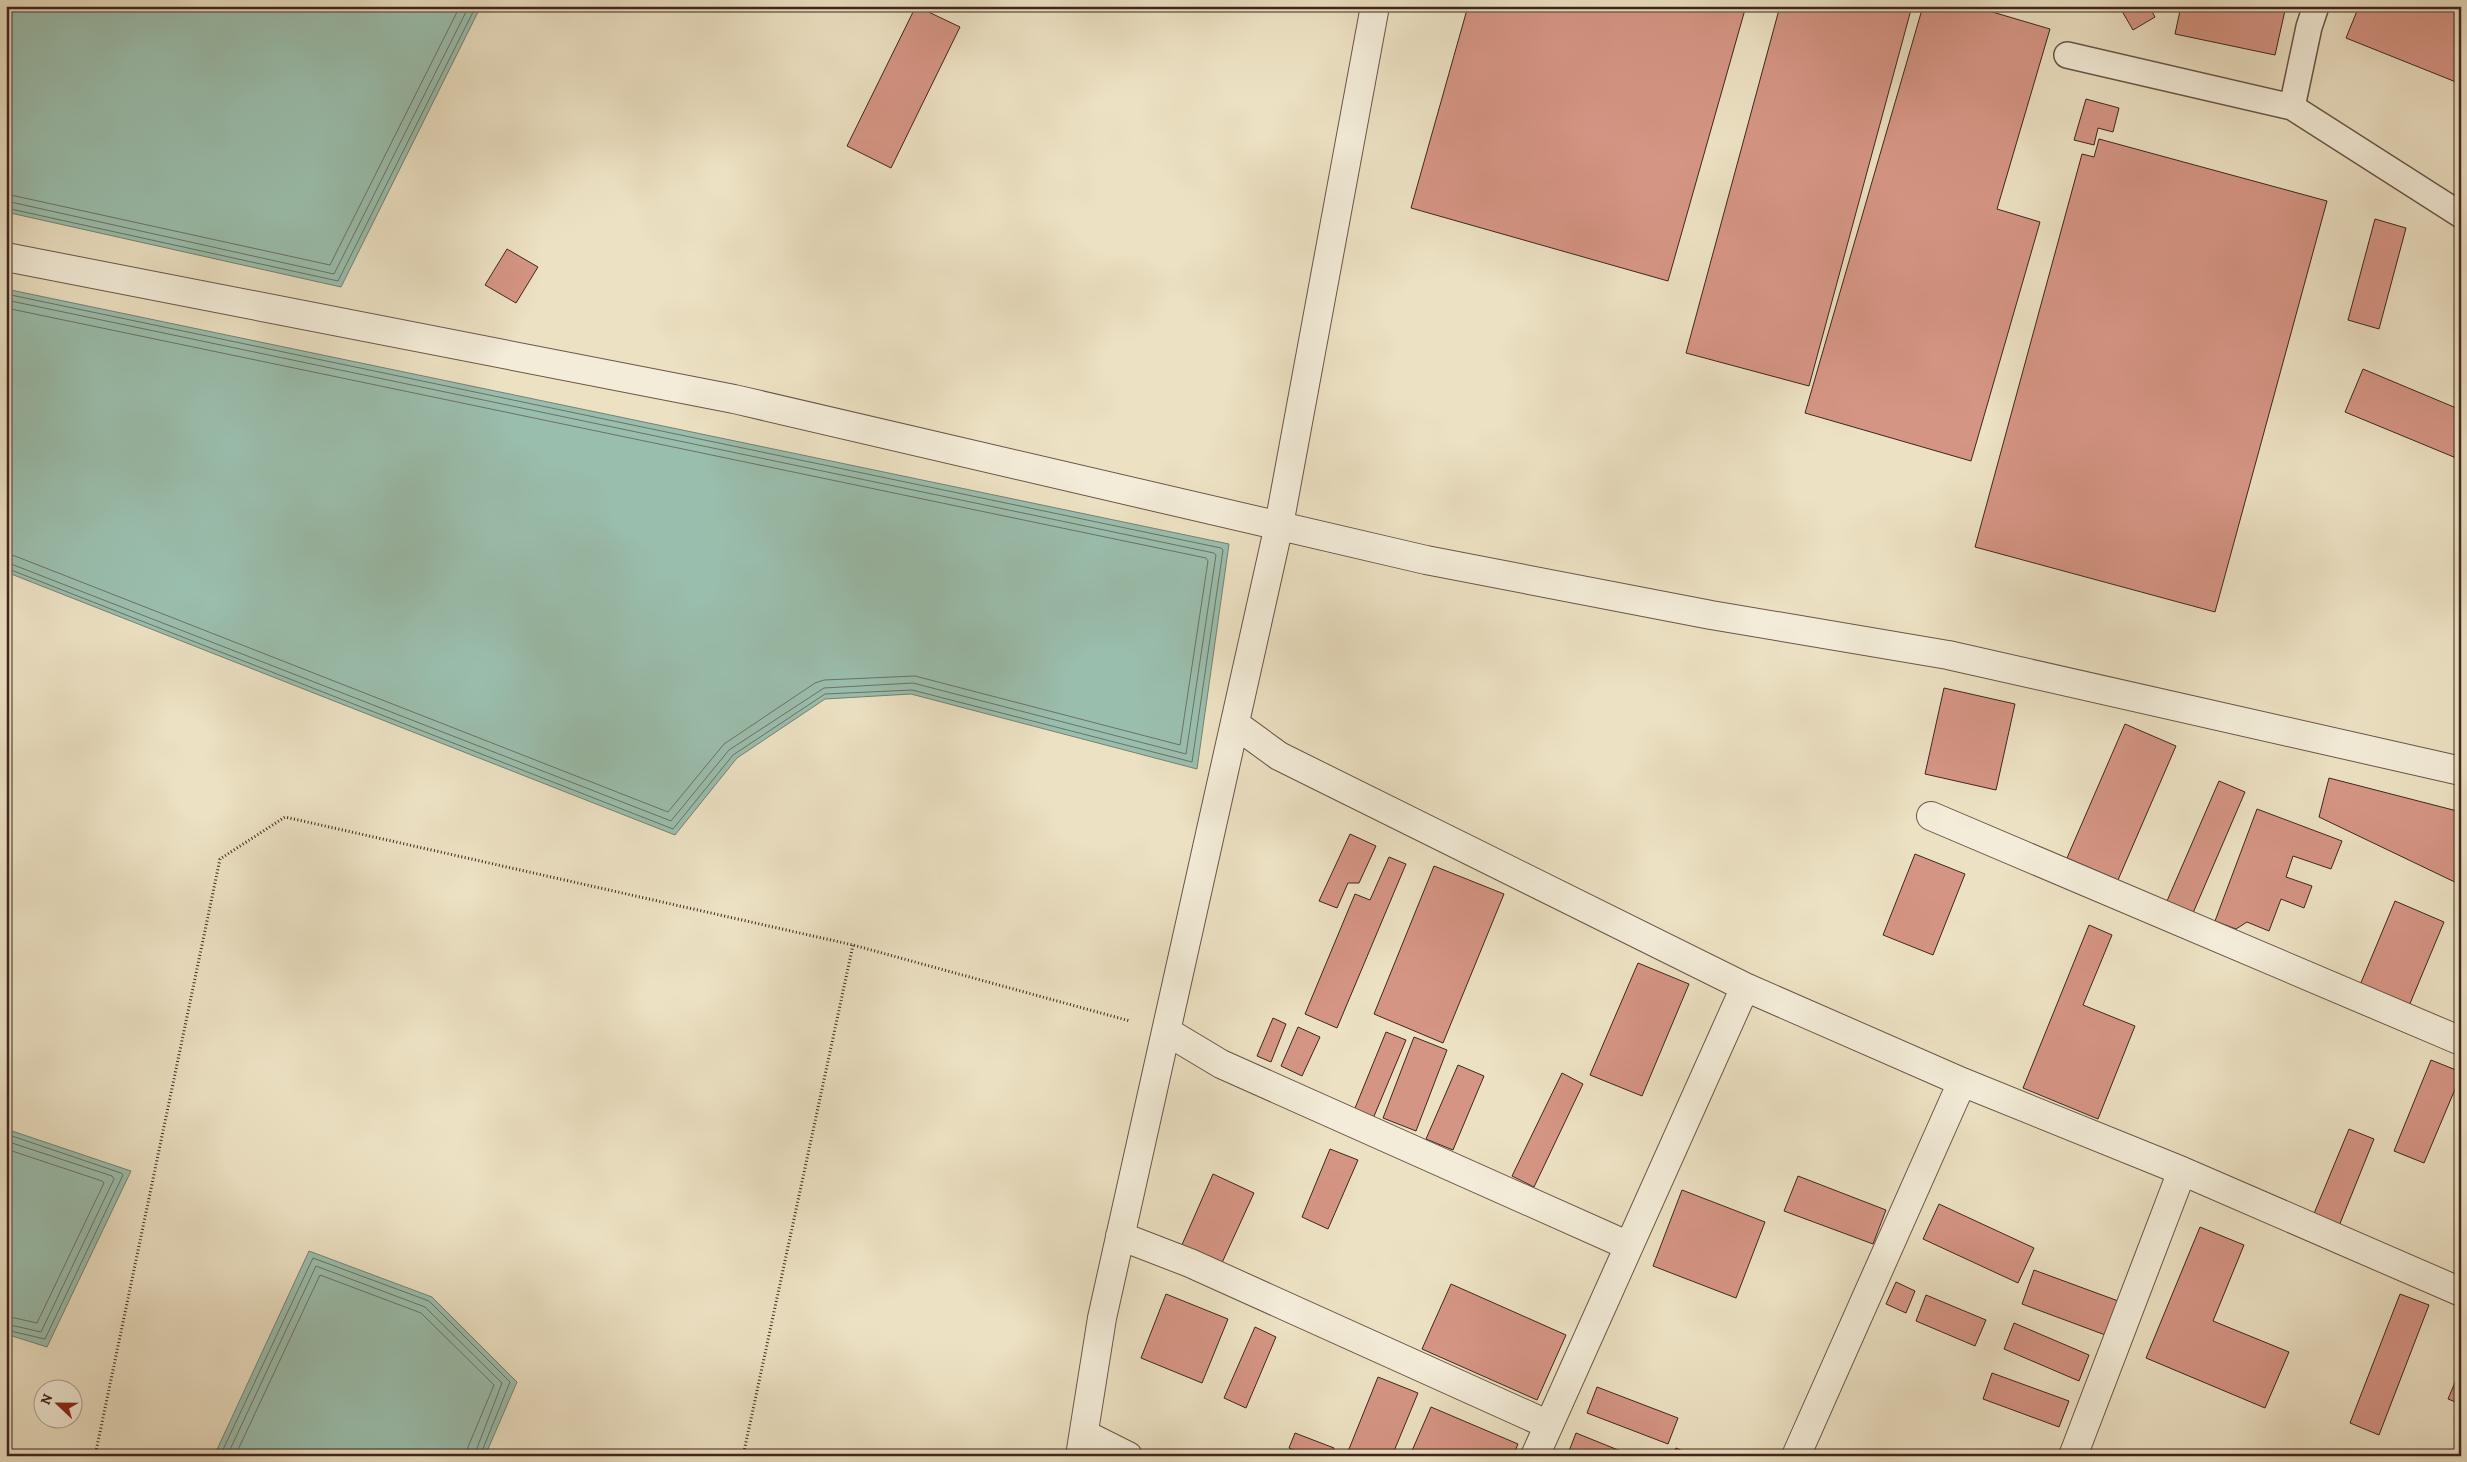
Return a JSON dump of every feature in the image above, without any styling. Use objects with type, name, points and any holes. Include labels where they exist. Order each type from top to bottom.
[{"type":"street","points":[[1128,1456],[1082,1445],[1102,1318],[1279,526],[1376,6]]},
{"type":"street","points":[[6,257],[734,399],[1426,560],[1721,617],[1948,655],[2461,771]]},
{"type":"street","points":[[1235,724],[1279,756],[1744,987],[1962,1082],[2182,1171],[2461,1292]]},
{"type":"street","points":[[1932,816],[2461,1041]]},
{"type":"street","points":[[1535,1456],[1744,987]]},
{"type":"street","points":[[1166,1031],[1221,1064],[1629,1246]]},
{"type":"street","points":[[1796,1456],[1962,1082]]},
{"type":"street","points":[[2073,1456],[2182,1171]]},
{"type":"street","points":[[1120,1236],[1190,1263],[1549,1425]]},
{"type":"lane","points":[[2292,107],[2309,27],[2316,6]]},
{"type":"lane","points":[[2067,55],[2292,107],[2461,215]]},
{"type":"path","points":[[95,1456],[220,859],[285,817],[853,945],[1166,1031]]},
{"type":"path","points":[[743,1456],[853,945]]},
{"type":"water","points":[[6,6],[481,6],[341,287],[6,212]]},
{"type":"water","points":[[6,289],[1229,544],[1197,769],[911,694],[825,699],[737,758],[675,835],[6,572]]},
{"type":"water","points":[[6,1129],[131,1171],[47,1347],[6,1334]]},
{"type":"water","points":[[309,1251],[432,1297],[517,1382],[485,1456],[214,1456]]},
{"type":"building","points":[[916,6],[960,27],[891,168],[847,146]]},
{"type":"building","points":[[1468,6],[1746,6],[1668,281],[1411,208]]},
{"type":"building","points":[[1780,6],[1912,6],[1809,386],[1686,353]]},
{"type":"building","points":[[1923,6],[1972,6],[2050,29],[1997,209],[2040,222],[1971,461],[1805,413]]},
{"type":"building","points":[[2119,6],[2149,6],[2155,17],[2133,30]]},
{"type":"building","points":[[2181,6],[2286,6],[2275,55],[2175,34]]},
{"type":"building","points":[[2359,6],[2461,6],[2461,84],[2346,38]]},
{"type":"building","points":[[2086,99],[2119,108],[2113,132],[2098,128],[2094,145],[2074,140]]},
{"type":"building","points":[[2099,139],[2327,201],[2215,612],[1975,547],[2082,154],[2094,157]]},
{"type":"building","points":[[2375,219],[2406,228],[2379,329],[2348,320]]},
{"type":"building","points":[[507,249],[538,267],[516,303],[485,285]]},
{"type":"building","points":[[2363,369],[2461,410],[2461,460],[2345,412]]},
{"type":"building","points":[[1944,688],[2015,704],[1996,790],[1925,774]]},
{"type":"building","points":[[2125,724],[2176,746],[2118,880],[2067,858]]},
{"type":"building","points":[[2329,778],[2461,812],[2461,885],[2319,817]]},
{"type":"building","points":[[2219,781],[2245,792],[2193,913],[2167,901]]},
{"type":"building","points":[[2257,809],[2342,841],[2331,869],[2293,856],[2286,877],[2312,886],[2304,908],[2281,899],[2269,931],[2247,922],[2236,929],[2215,921]]},
{"type":"building","points":[[1350,834],[1376,846],[1359,883],[1348,883],[1337,908],[1319,901]]},
{"type":"building","points":[[1915,854],[1965,874],[1933,955],[1883,935]]},
{"type":"building","points":[[1389,857],[1406,864],[1337,1028],[1305,1014],[1355,894],[1370,900]]},
{"type":"building","points":[[1434,866],[1504,894],[1443,1043],[1374,1014]]},
{"type":"building","points":[[2395,901],[2444,922],[2409,1006],[2360,985]]},
{"type":"building","points":[[2089,925],[2112,935],[2083,1005],[2135,1026],[2098,1119],[2023,1088]]},
{"type":"building","points":[[1638,963],[1689,984],[1642,1096],[1590,1075]]},
{"type":"building","points":[[1273,1018],[1286,1024],[1271,1062],[1257,1056]]},
{"type":"building","points":[[1298,1027],[1320,1037],[1302,1076],[1281,1066]]},
{"type":"building","points":[[1386,1032],[1406,1040],[1372,1121],[1353,1113]]},
{"type":"building","points":[[1414,1037],[1447,1050],[1416,1131],[1383,1118]]},
{"type":"building","points":[[2431,1060],[2461,1072],[2461,1075],[2424,1163],[2394,1151]]},
{"type":"building","points":[[1458,1065],[1484,1076],[1453,1150],[1426,1139]]},
{"type":"building","points":[[1562,1073],[1583,1084],[1534,1187],[1512,1176]]},
{"type":"building","points":[[2349,1129],[2374,1139],[2339,1226],[2313,1216]]},
{"type":"building","points":[[1330,1149],[1358,1160],[1328,1229],[1302,1217]]},
{"type":"building","points":[[1213,1174],[1254,1193],[1221,1265],[1181,1247]]},
{"type":"building","points":[[1798,1176],[1886,1210],[1873,1244],[1784,1211]]},
{"type":"building","points":[[1682,1190],[1765,1222],[1736,1298],[1653,1266]]},
{"type":"building","points":[[1939,1204],[2034,1248],[2018,1283],[1923,1239]]},
{"type":"building","points":[[2200,1227],[2244,1245],[2213,1321],[2289,1352],[2265,1408],[2146,1358]]},
{"type":"building","points":[[2034,1270],[2121,1302],[2108,1336],[2022,1304]]},
{"type":"building","points":[[1896,1282],[1915,1291],[1906,1313],[1886,1304]]},
{"type":"building","points":[[1451,1284],[1566,1335],[1537,1400],[1422,1349]]},
{"type":"building","points":[[1166,1294],[1228,1319],[1202,1383],[1141,1358]]},
{"type":"building","points":[[2400,1294],[2429,1305],[2379,1435],[2350,1423]]},
{"type":"building","points":[[1926,1295],[1986,1320],[1975,1346],[1916,1321]]},
{"type":"building","points":[[2014,1323],[2089,1355],[2079,1381],[2004,1349]]},
{"type":"building","points":[[1255,1327],[1276,1337],[1246,1408],[1224,1398]]},
{"type":"building","points":[[2461,1368],[2461,1404],[2448,1399]]},
{"type":"building","points":[[1992,1373],[2069,1401],[2059,1427],[1983,1399]]},
{"type":"building","points":[[1378,1377],[1418,1393],[1392,1456],[1352,1456],[1347,1454]]},
{"type":"building","points":[[1597,1387],[1678,1418],[1668,1444],[1587,1413]]},
{"type":"building","points":[[1431,1407],[1518,1444],[1513,1456],[1418,1456],[1411,1453]]},
{"type":"building","points":[[1295,1433],[1334,1448],[1331,1456],[1307,1456],[1289,1448]]},
{"type":"building","points":[[1576,1433],[1633,1456],[1567,1456]]},
{"type":"building","points":[[1676,1448],[1695,1456],[1673,1456]]}]
